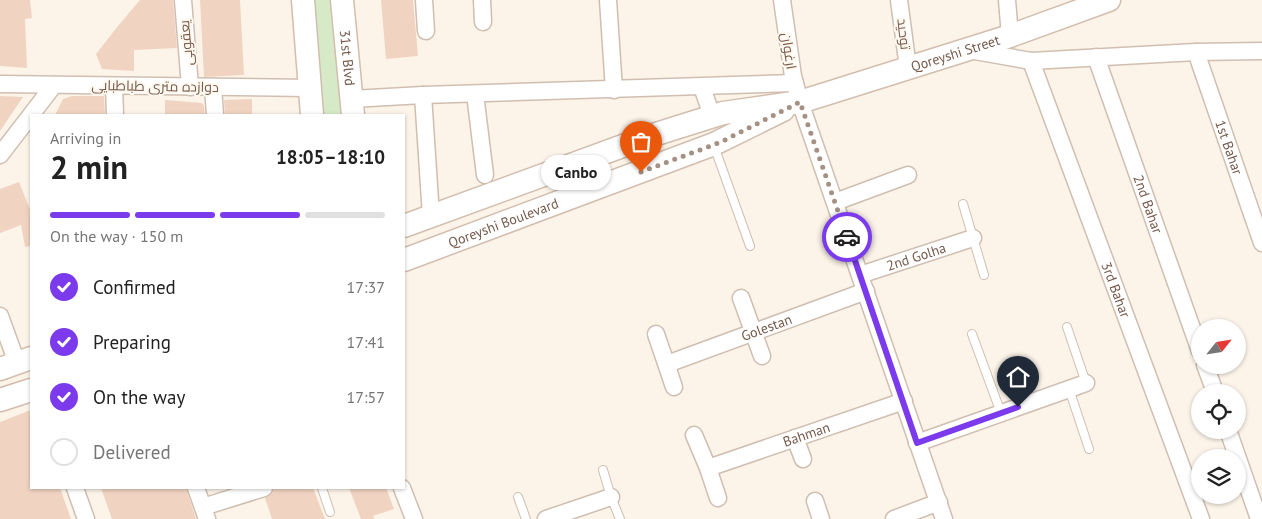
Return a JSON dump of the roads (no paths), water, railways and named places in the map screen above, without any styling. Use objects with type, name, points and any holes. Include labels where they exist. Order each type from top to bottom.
[{"type":"main road","points":[[303,0],[312,114]]},
{"type":"main road","name":"31st Blvd","points":[[342,0],[352,107]]},
{"type":"main road","name":"Qoreyshi Street","points":[[797,92],[908,68],[1010,36],[1109,0]]},
{"type":"main road","points":[[413,220],[712,116],[797,92]]},
{"type":"main road","name":"Qoreyshi Boulevard","points":[[405,260],[718,143],[797,92]]},
{"type":"main road","points":[[712,116],[724,126],[725,134],[718,143]]},
{"type":"main road","points":[[0,400],[30,390]]},
{"type":"street","name":"یعقوبی","points":[[182,0],[190,87]]},
{"type":"street","points":[[424,0],[426,31]]},
{"type":"street","points":[[482,0],[483,22]]},
{"type":"street","points":[[608,0],[614,90]]},
{"type":"street","name":"ارغوان","points":[[782,0],[797,92],[944,519]]},
{"type":"street","name":"توحید","points":[[900,0],[908,68]]},
{"type":"street","points":[[1007,0],[1010,36]]},
{"type":"street","points":[[967,50],[1031,61],[1196,52],[1262,51]]},
{"type":"street","name":"1st Bahar","points":[[1196,52],[1262,243]]},
{"type":"street","name":"2nd Bahar","points":[[1096,57],[1191,326]]},
{"type":"street","name":"3rd Bahar","points":[[1031,61],[1200,519]]},
{"type":"street","name":"دوازده متری طباطبایی","points":[[0,84],[310,88]]},
{"type":"street","points":[[31,114],[54,85]]},
{"type":"street","points":[[114,86],[115,114]]},
{"type":"street","points":[[213,87],[215,114]]},
{"type":"street","points":[[352,107],[423,95],[702,87],[797,92]]},
{"type":"street","points":[[702,87],[712,116]]},
{"type":"street","points":[[475,94],[485,175]]},
{"type":"street","points":[[413,220],[423,95]]},
{"type":"street","points":[[0,154],[30,116]]},
{"type":"street","points":[[834,202],[908,175]]},
{"type":"street","name":"2nd Golha","points":[[860,275],[973,238]]},
{"type":"street","name":"Golestan","points":[[667,364],[866,291]]},
{"type":"street","points":[[741,298],[762,356]]},
{"type":"street","points":[[0,316],[16,363]]},
{"type":"street","points":[[656,334],[674,387]]},
{"type":"street","points":[[917,443],[1086,382]]},
{"type":"street","name":"Bahman","points":[[708,468],[904,401]]},
{"type":"street","points":[[694,435],[718,498]]},
{"type":"street","points":[[795,438],[803,459]]},
{"type":"street","points":[[1231,439],[1259,519]]},
{"type":"street","points":[[75,489],[86,519]]},
{"type":"street","points":[[196,489],[205,513],[262,489]]},
{"type":"street","points":[[402,489],[414,519]]},
{"type":"street","points":[[546,519],[611,497]]},
{"type":"street","points":[[815,501],[821,519]]},
{"type":"street","points":[[894,519],[939,502]]},
{"type":"lane","points":[[718,143],[750,246]]},
{"type":"lane","points":[[963,204],[984,275]]},
{"type":"lane","points":[[1066,327],[1086,382]]},
{"type":"lane","points":[[972,334],[1001,413]]},
{"type":"lane","points":[[1069,389],[1089,449]]},
{"type":"lane","points":[[603,470],[620,519]]},
{"type":"lane","points":[[322,489],[330,512]]},
{"type":"lane","points":[[518,497],[526,519]]},
{"type":"place","name":"Canbo","points":[[641,172]]}]
